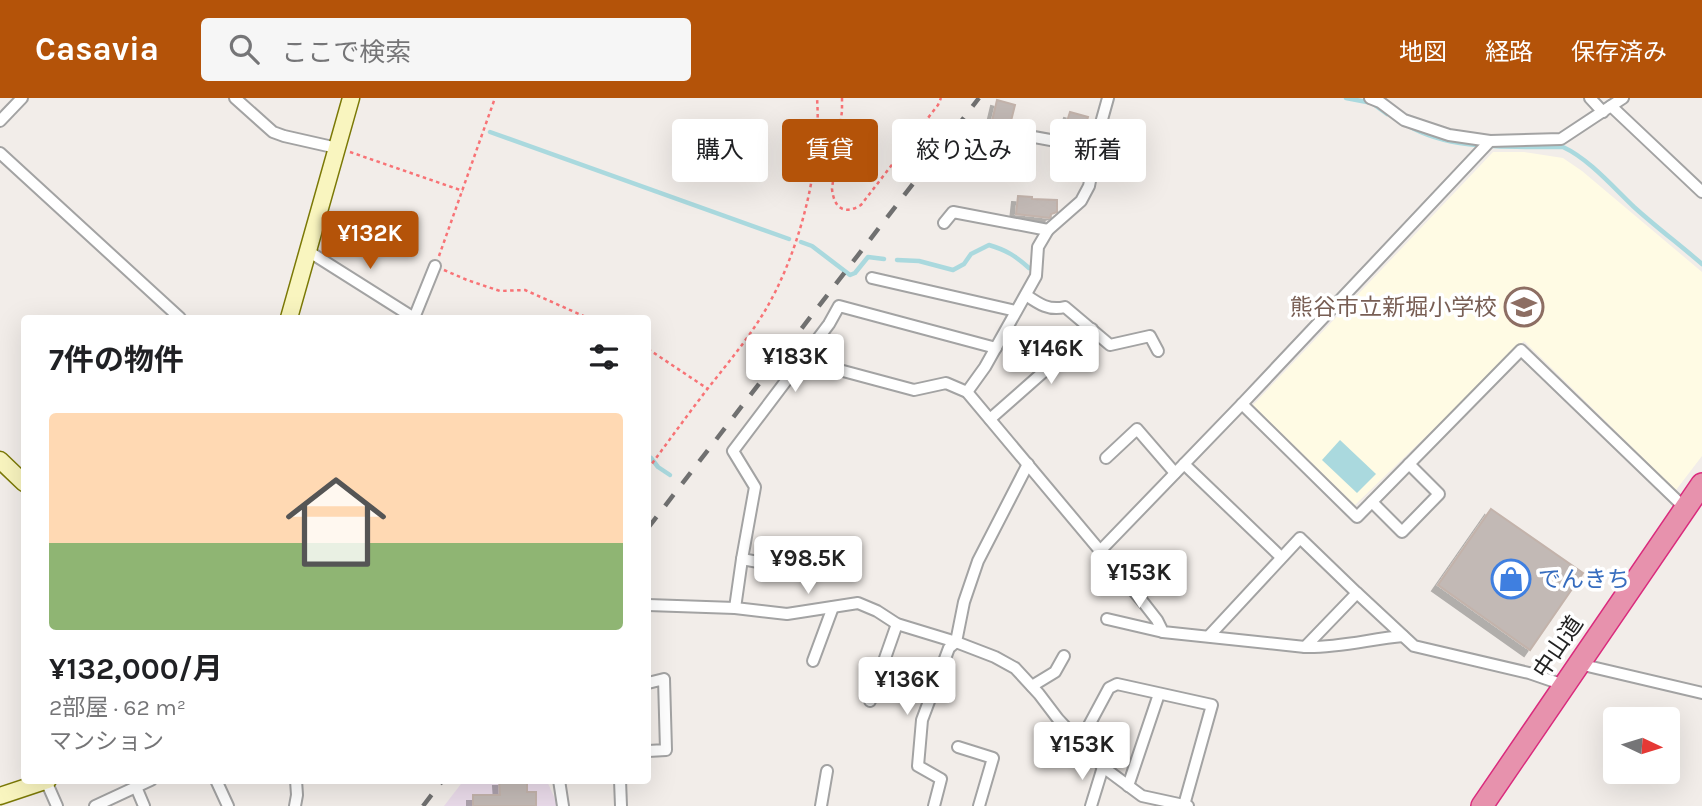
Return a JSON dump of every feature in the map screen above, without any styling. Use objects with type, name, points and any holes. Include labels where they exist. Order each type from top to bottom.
[{"type":"highway","name":"中山道","points":[[1482,806],[1702,484]]},
{"type":"street","points":[[0,121],[22,98]]},
{"type":"street","points":[[234,98],[273,132],[337,148]]},
{"type":"street","points":[[290,315],[351,98]]},
{"type":"street","points":[[1102,119],[1108,98]]},
{"type":"street","points":[[1370,98],[1404,120],[1449,135],[1490,141],[1561,139],[1623,98]]},
{"type":"street","points":[[1590,98],[1607,109],[1702,192]]},
{"type":"street","points":[[1100,551],[1490,141]]},
{"type":"street","points":[[0,153],[177,315]]},
{"type":"street","points":[[967,393],[985,367],[1036,276],[1038,247],[1048,230],[1081,201],[1090,182]]},
{"type":"street","points":[[944,223],[953,212],[1048,230]]},
{"type":"street","points":[[308,251],[409,315]]},
{"type":"street","points":[[415,315],[435,266]]},
{"type":"street","points":[[872,278],[1016,312]]},
{"type":"street","points":[[1026,295],[1044,307],[1065,307],[1110,345],[1150,336],[1158,351]]},
{"type":"street","points":[[735,608],[755,487],[733,451],[829,324],[839,306],[996,348]]},
{"type":"street","points":[[990,419],[1092,329]]},
{"type":"street","points":[[1242,404],[1357,517],[1521,350],[1685,508]]},
{"type":"street","points":[[802,359],[914,390],[946,383],[967,393],[1143,602],[1163,632]]},
{"type":"street","points":[[1105,458],[1137,429],[1175,473]]},
{"type":"street","points":[[0,460],[21,480]]},
{"type":"street","points":[[934,806],[941,779],[918,766],[922,720],[949,648],[956,642],[964,602],[978,561],[1028,464]]},
{"type":"street","points":[[1184,464],[1281,556]]},
{"type":"street","points":[[1372,502],[1402,532],[1439,494],[1409,464]]},
{"type":"street","points":[[1209,636],[1300,538],[1414,646],[1530,673],[1564,685]]},
{"type":"street","points":[[742,559],[789,568],[805,568]]},
{"type":"street","points":[[1305,647],[1357,593]]},
{"type":"street","points":[[651,605],[735,608],[787,614],[859,603],[897,624],[956,642],[1015,668],[1058,719],[1103,767],[1142,796],[1186,806],[1212,705],[1117,684],[1109,688],[1080,742]]},
{"type":"street","points":[[813,662],[833,607]]},
{"type":"street","points":[[1107,619],[1163,632],[1305,647],[1325,648],[1403,636]]},
{"type":"street","points":[[870,701],[897,624]]},
{"type":"street","points":[[1032,686],[1055,672],[1064,656]]},
{"type":"street","points":[[1578,664],[1702,693]]},
{"type":"street","points":[[651,682],[664,679],[666,750],[651,751]]},
{"type":"street","points":[[1128,786],[1159,694]]},
{"type":"street","points":[[958,747],[993,758],[979,806]]},
{"type":"street","points":[[1091,806],[1103,767]]},
{"type":"street","points":[[821,806],[827,771]]},
{"type":"street","points":[[0,796],[38,784]]},
{"type":"street","points":[[48,784],[57,806]]},
{"type":"street","points":[[95,806],[142,784]]},
{"type":"street","points":[[218,784],[228,806]]},
{"type":"street","points":[[295,806],[296,784]]},
{"type":"street","points":[[560,784],[563,806]]},
{"type":"street","points":[[620,784],[621,806]]},
{"type":"street","points":[[136,787],[144,806]]},
{"type":"path","points":[[495,98],[435,266],[467,281],[500,291],[525,290],[581,315]]},
{"type":"path","points":[[651,464],[739,349],[764,312],[781,277],[797,237],[808,197],[817,144],[817,98]]},
{"type":"path","points":[[842,98],[832,189],[838,207],[853,210],[861,205],[941,98]]},
{"type":"path","points":[[337,148],[463,191]]},
{"type":"path","points":[[651,351],[708,389]]},
{"type":"shaded area","name":"熊谷市立新堀小学校","points":[[1493,152],[1524,152],[1563,158],[1702,272],[1702,456],[1676,490],[1524,341],[1355,505],[1253,405]]},
{"type":"shaded area","points":[[461,784],[548,784],[558,806],[444,806]]},
{"type":"water","points":[[1340,440],[1376,474],[1357,493],[1322,460]]},
{"type":"building","points":[[997,100],[1015,105],[1012,119],[992,119]]},
{"type":"building","points":[[1070,112],[1088,117],[1087,119],[1068,119]]},
{"type":"building","points":[[1018,196],[1057,200],[1057,212],[1051,214],[1050,218],[1016,214]]},
{"type":"building","name":"でんきち","points":[[1491,509],[1583,573],[1530,650],[1438,585]]},
{"type":"building","points":[[499,784],[527,784],[527,792],[536,792],[536,806],[473,806],[473,795],[500,795]]},
{"type":"waterway","points":[[1346,98],[1372,103],[1387,114]]},
{"type":"waterway","points":[[1407,125],[1425,134],[1463,144],[1563,147],[1591,166],[1642,214],[1702,264]]},
{"type":"waterway","points":[[490,132],[789,239]]},
{"type":"waterway","points":[[801,242],[812,246],[850,275],[855,273],[868,257],[884,259]]},
{"type":"waterway","points":[[897,260],[919,261],[953,270],[964,264],[971,254],[989,245],[1010,254],[1029,268]]},
{"type":"waterway","points":[[651,458],[670,475]]},
{"type":"railway","points":[[651,524],[979,98]]},
{"type":"railway","points":[[423,806],[440,784]]},
{"type":"place","name":"熊谷市立新堀小学校","points":[[1524,307]]},
{"type":"place","name":"でんきち","points":[[1511,579]]}]
